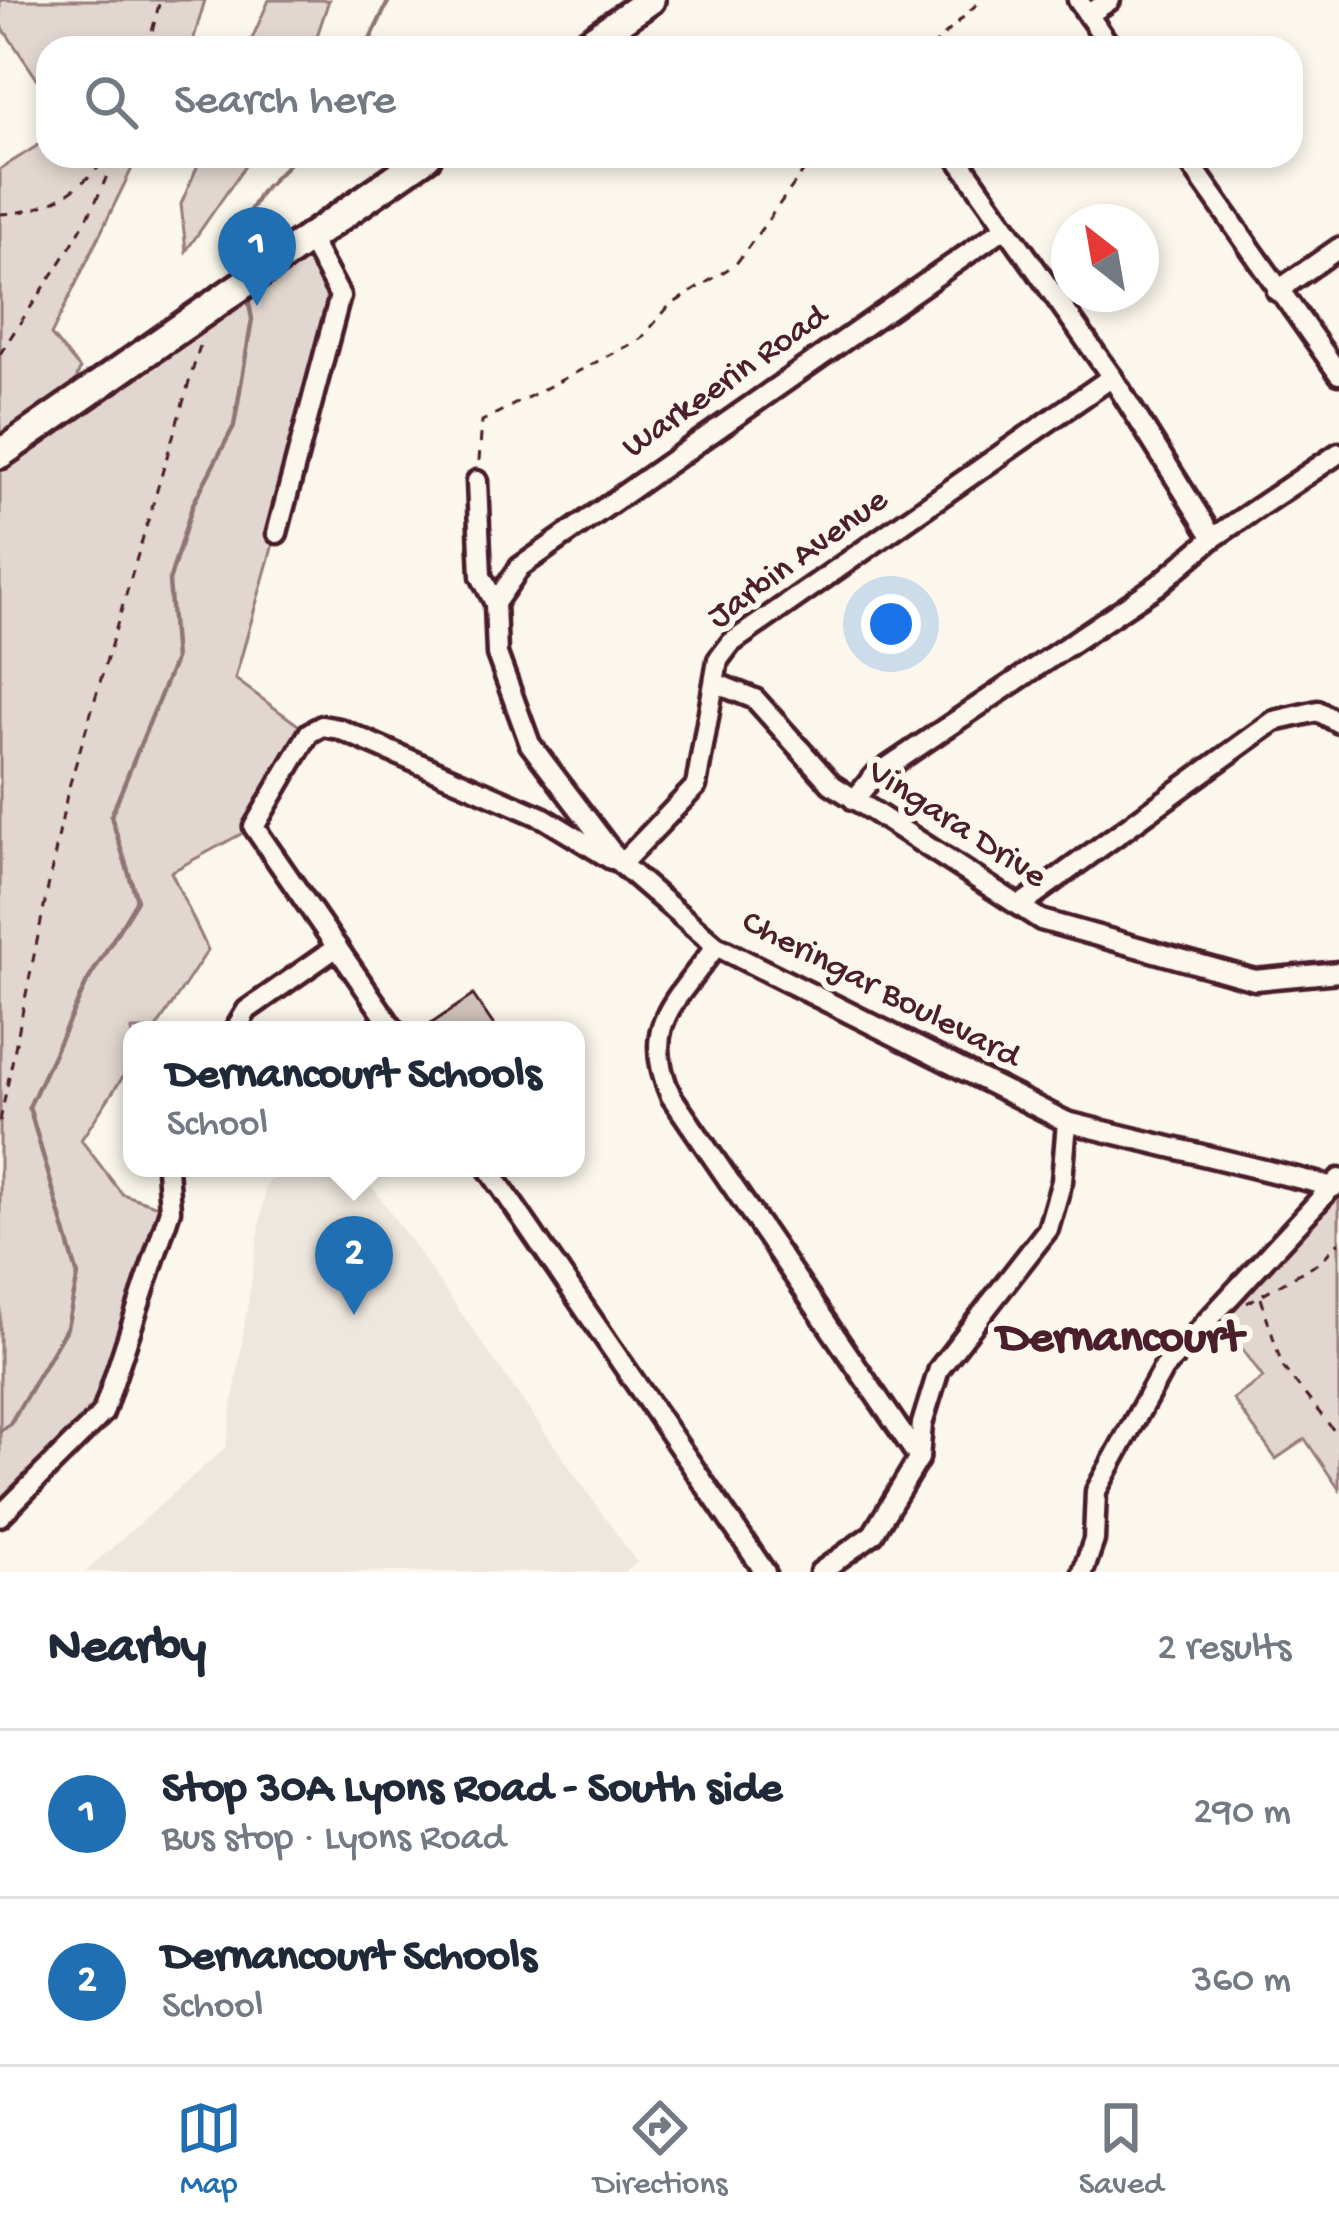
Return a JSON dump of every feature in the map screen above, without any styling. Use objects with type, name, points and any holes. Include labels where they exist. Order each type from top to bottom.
[{"type":"street","points":[[598,36],[650,0]]},
{"type":"street","points":[[1103,36],[1083,7],[1110,0]]},
{"type":"street","points":[[0,454],[410,168]]},
{"type":"street","points":[[964,168],[1112,377],[1213,538]]},
{"type":"street","points":[[1193,168],[1339,374]]},
{"type":"street","name":"Warkeerin Road","points":[[495,603],[520,567],[1006,227]]},
{"type":"street","points":[[277,533],[340,296],[309,238]]},
{"type":"street","points":[[1277,290],[1339,248]]},
{"type":"street","name":"Jarbin Avenue","points":[[621,864],[696,786],[718,660],[731,643],[1112,377]]},
{"type":"street","points":[[854,800],[873,777],[1158,585],[1213,538],[1339,452]]},
{"type":"street","name":"Cheringar Boulevard","points":[[477,481],[476,547],[481,576],[495,603],[497,654],[530,744],[621,864],[716,946],[1067,1122],[1337,1183]]},
{"type":"street","name":"Vingara Drive","points":[[716,683],[754,699],[831,784],[1041,920],[1256,980],[1339,974]]},
{"type":"street","points":[[1018,906],[1274,721],[1318,711],[1339,722]]},
{"type":"street","points":[[388,1021],[254,826],[309,733],[322,726],[544,818],[621,864]]},
{"type":"street","points":[[716,946],[665,1016],[655,1046],[658,1069],[671,1096],[919,1458]]},
{"type":"street","points":[[240,1021],[247,1010],[337,947]]},
{"type":"street","points":[[820,1572],[873,1534],[919,1458],[922,1424],[939,1370],[1048,1229],[1062,1180],[1067,1122]]},
{"type":"street","points":[[0,1516],[103,1413],[170,1210],[168,1177]]},
{"type":"street","points":[[494,1177],[765,1572]]},
{"type":"street","points":[[1083,1572],[1094,1540],[1096,1491],[1163,1370],[1337,1183]]},
{"type":"path","points":[[151,36],[160,0]]},
{"type":"path","points":[[944,36],[981,0]]},
{"type":"path","points":[[0,214],[56,203],[100,168]]},
{"type":"path","points":[[0,354],[75,243],[100,198],[109,168]]},
{"type":"path","points":[[477,481],[482,422],[640,339],[669,306],[736,264],[806,168]]},
{"type":"path","points":[[0,1121],[68,790],[146,514],[213,306]]},
{"type":"path","points":[[1232,1306],[1261,1298],[1321,1261],[1339,1242]]},
{"type":"path","points":[[1261,1298],[1282,1366],[1339,1437]]},
{"type":"shaded area","points":[[0,0],[205,0],[194,36],[36,36],[36,77],[0,24]]},
{"type":"shaded area","points":[[269,0],[329,0],[317,36],[253,36]]},
{"type":"shaded area","points":[[36,146],[36,168],[132,168],[51,335],[80,369],[69,399],[0,447],[0,169]]},
{"type":"shaded area","points":[[197,168],[244,168],[186,251],[181,204]]},
{"type":"shaded area","points":[[309,238],[330,272],[336,320],[235,679],[309,733],[254,827],[171,872],[208,950],[161,1021],[123,1021],[123,1077],[81,1140],[122,1194],[170,1210],[103,1413],[0,1516],[0,454]]},
{"type":"shaded area","points":[[277,1177],[365,1177],[637,1563],[625,1572],[85,1572],[226,1447],[266,1184]]},
{"type":"shaded area","points":[[1339,1179],[1339,1489],[1305,1439],[1276,1459],[1233,1399],[1263,1378],[1215,1310]]},
{"type":"building","points":[[473,995],[491,1021],[435,1021]]},
{"type":"waterway","points":[[372,36],[389,0]]},
{"type":"waterway","points":[[242,272],[235,236],[261,192],[284,168]]},
{"type":"waterway","points":[[0,1431],[10,1424],[67,1327],[78,1276],[29,1107],[87,982],[137,900],[111,816],[175,660],[169,581],[193,504],[234,426],[252,319],[247,293]]},
{"type":"place","name":"Stop 30A Lyons Road - South side","points":[[257,306]]},
{"type":"place","name":"Dernancourt Schools","points":[[354,1315]]},
{"type":"district","name":"Dernancourt","points":[[1120,1340]]}]
